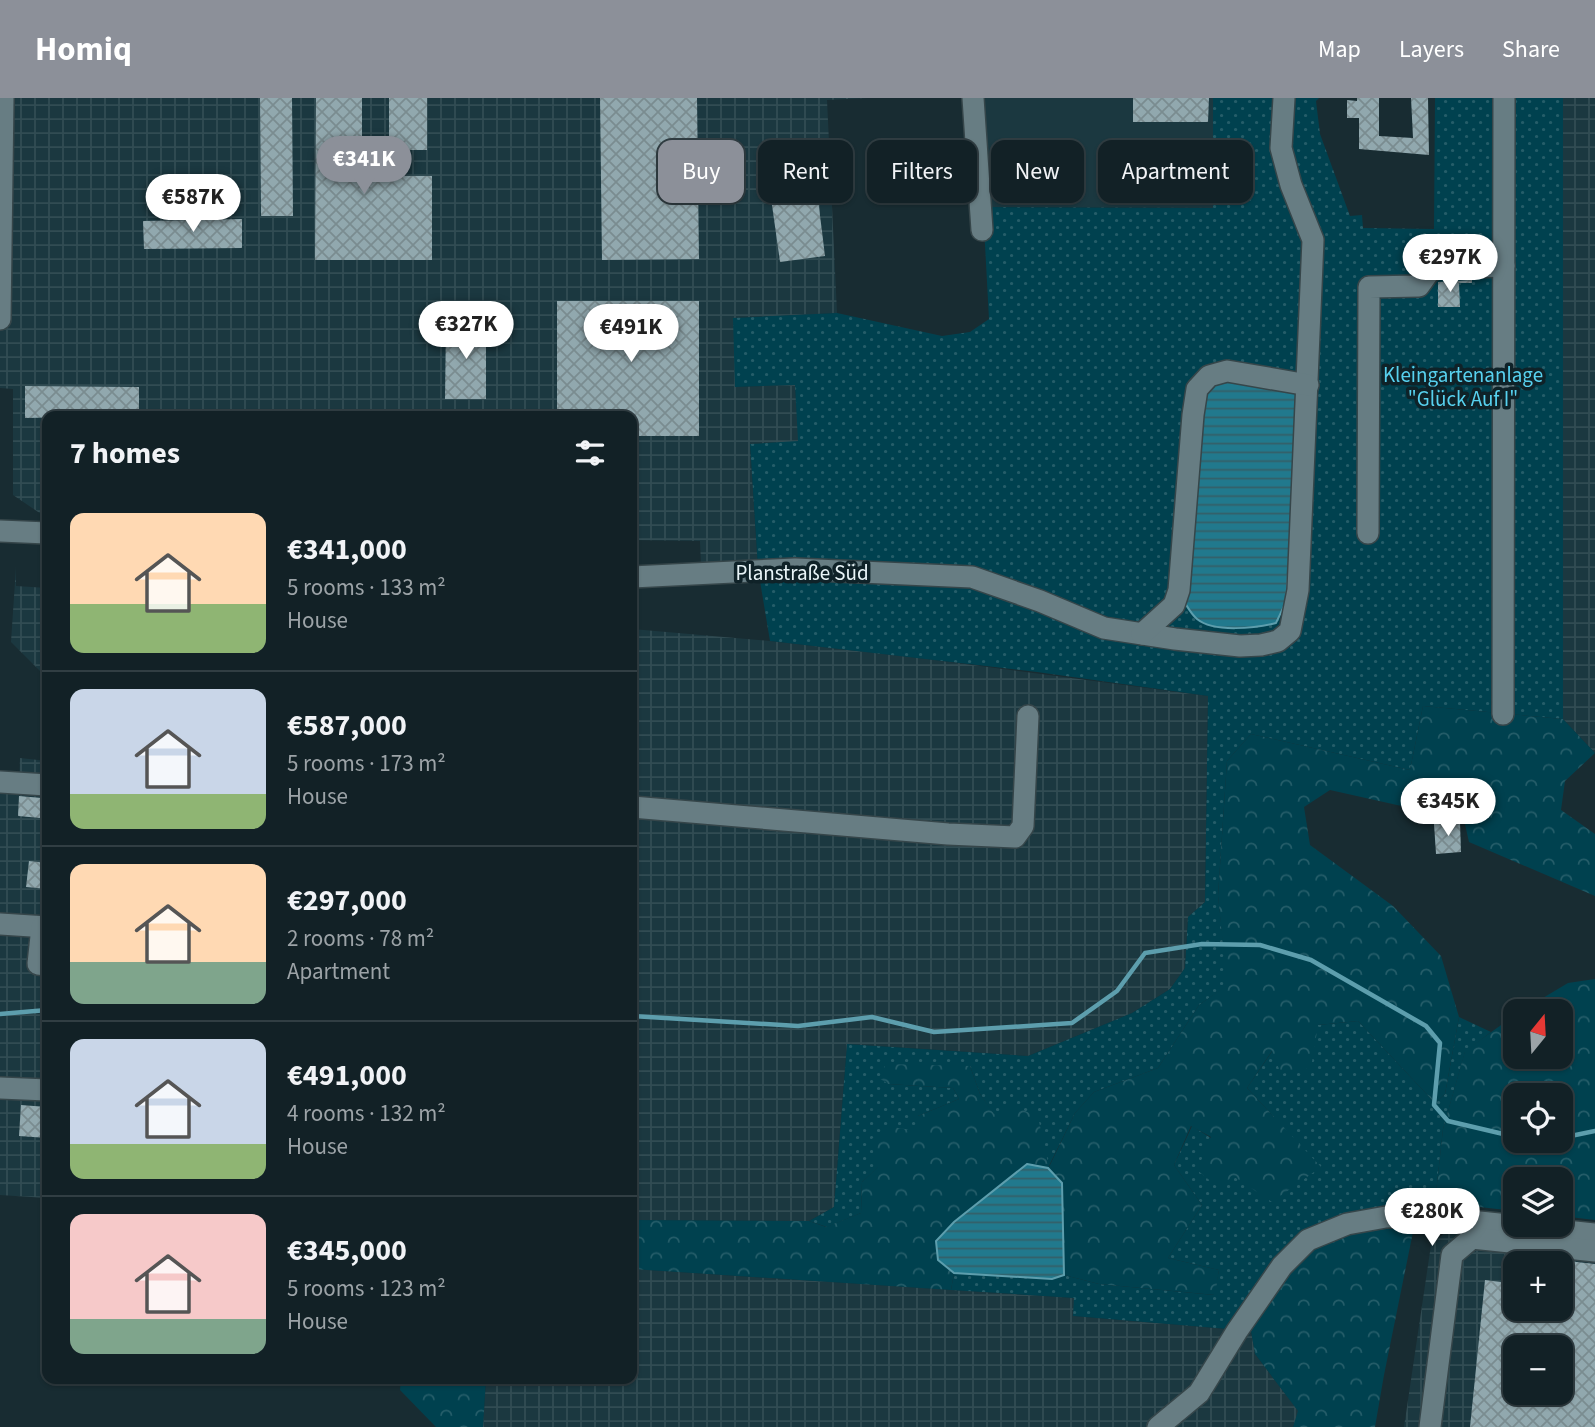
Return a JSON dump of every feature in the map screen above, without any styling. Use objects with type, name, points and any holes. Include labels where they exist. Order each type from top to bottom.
[{"type":"street","points":[[0,319],[4,98]]},
{"type":"street","points":[[973,98],[982,230]]},
{"type":"street","name":"Planstraße Süd","points":[[637,577],[794,569],[972,577],[1040,601],[1104,628],[1240,646],[1278,641],[1290,631],[1298,590],[1313,240],[1291,185],[1281,148],[1284,98]]},
{"type":"street","points":[[1503,713],[1504,98]]},
{"type":"street","points":[[1368,533],[1369,287],[1419,286],[1429,272],[1437,268],[1504,266]]},
{"type":"street","points":[[1142,634],[1174,605],[1179,590],[1197,389],[1209,376],[1227,371],[1308,385]]},
{"type":"street","points":[[0,531],[42,533]]},
{"type":"street","points":[[637,807],[948,834],[1015,837],[1023,826],[1028,716]]},
{"type":"street","points":[[0,782],[42,785]]},
{"type":"street","points":[[0,924],[42,927]]},
{"type":"street","points":[[42,939],[38,964],[42,964]]},
{"type":"street","points":[[0,1088],[42,1090]]},
{"type":"street","points":[[1158,1427],[1199,1393],[1237,1331],[1282,1266],[1308,1240],[1347,1224],[1386,1217],[1422,1216],[1595,1234]]},
{"type":"street","points":[[1430,1427],[1452,1255],[1472,1238],[1595,1251]]},
{"type":"shaded area","points":[[0,98],[868,98],[827,100],[829,140],[758,140],[758,203],[832,203],[837,313],[734,318],[735,387],[795,385],[799,442],[750,444],[758,569],[701,565],[700,541],[637,540],[637,411],[42,411],[42,515],[13,495],[13,389],[0,388]]},
{"type":"shaded area","points":[[976,98],[1213,98],[1213,140],[1098,140],[1098,203],[1213,203],[1213,208],[983,207]]},
{"type":"shaded area","points":[[1563,98],[1595,98],[1595,753],[1563,719]]},
{"type":"shaded area","points":[[1224,378],[1296,389],[1300,403],[1286,602],[1276,623],[1235,628],[1214,626],[1195,617],[1183,600],[1199,406],[1207,386]]},
{"type":"shaded area","points":[[16,567],[16,586],[42,588],[42,673],[11,642]]},
{"type":"shaded area","points":[[637,629],[927,659],[1208,696],[1205,902],[1188,917],[1185,968],[1170,989],[1132,1013],[1028,1056],[847,1044],[834,1207],[809,1221],[637,1220]]},
{"type":"shaded area","points":[[20,758],[42,760],[42,1198],[0,1195],[0,790],[19,790]]},
{"type":"shaded area","points":[[1027,1164],[1048,1168],[1062,1183],[1064,1275],[1052,1279],[954,1273],[938,1260],[936,1241],[954,1222]]},
{"type":"shaded area","points":[[1450,1228],[1503,1233],[1503,1237],[1537,1237],[1595,1243],[1595,1427],[1404,1427],[1431,1245]]},
{"type":"shaded area","points":[[637,1269],[1075,1298],[1073,1316],[1251,1331],[1255,1354],[1299,1412],[1293,1427],[483,1427],[486,1384],[637,1384]]},
{"type":"green space","name":"Kleingartenanlage \"Glück Auf I\"","points":[[1213,98],[1319,98],[1316,101],[1320,134],[1350,216],[1362,215],[1363,228],[1434,229],[1435,98],[1563,98],[1563,719],[1423,706],[1410,770],[1251,734],[1227,761],[1218,896],[1228,985],[1199,1005],[1158,1068],[1094,1092],[1075,1113],[1048,1168],[994,1115],[980,1094],[970,1066],[888,1084],[953,1088],[959,1099],[918,1116],[918,1131],[862,1182],[861,1213],[827,1227],[809,1221],[834,1207],[847,1044],[1028,1056],[1132,1013],[1170,989],[1185,968],[1188,917],[1205,902],[1208,696],[1037,672],[770,641],[758,569],[750,444],[798,441],[795,385],[735,387],[733,318],[837,313],[942,336],[970,332],[989,319],[983,207],[1213,208],[1213,203],[1253,203],[1253,140],[1213,140]]},
{"type":"green space","points":[[1423,706],[1563,719],[1595,753],[1565,781],[1561,810],[1595,834],[1595,896],[1469,842],[1464,820],[1330,790],[1304,807],[1310,845],[1393,906],[1441,956],[1459,1017],[1445,1094],[1435,1103],[1358,1021],[1318,1025],[1311,1068],[1281,1074],[1272,1051],[1247,1088],[1321,1167],[1272,1202],[1233,1176],[1219,1188],[1197,1170],[1211,1137],[1191,1126],[1174,1165],[1202,1205],[1168,1258],[1219,1270],[1215,1295],[1099,1284],[1064,1275],[1062,1183],[1027,1164],[954,1222],[936,1241],[938,1260],[954,1273],[951,1290],[637,1269],[637,1220],[809,1221],[826,1227],[861,1213],[862,1182],[878,1167],[870,1140],[892,1127],[918,1131],[918,1116],[959,1099],[953,1088],[888,1084],[879,1078],[886,1064],[970,1066],[980,1094],[994,1114],[1012,1105],[1038,1117],[1049,1167],[1075,1113],[1094,1092],[1158,1068],[1199,1005],[1227,985],[1218,896],[1227,761],[1251,734],[1410,770]]},
{"type":"green space","points":[[1595,979],[1595,1220],[1573,1217],[1573,1167],[1503,1167],[1503,1210],[1435,1202],[1443,1129],[1465,1051],[1503,1024],[1503,1069],[1573,1069],[1573,999],[1541,999],[1568,983]]},
{"type":"green space","points":[[1459,1017],[1491,1032],[1465,1052],[1443,1129],[1435,1202],[1414,1227],[1347,1232],[1261,1314],[1251,1331],[1073,1316],[1074,1298],[951,1290],[954,1273],[1052,1279],[1064,1275],[1099,1284],[1214,1295],[1219,1270],[1168,1258],[1202,1205],[1174,1165],[1192,1126],[1211,1138],[1274,1117],[1247,1088],[1273,1050],[1318,1025],[1358,1021],[1435,1103],[1445,1094]]},
{"type":"green space","points":[[1414,1227],[1375,1427],[1293,1427],[1298,1411],[1255,1354],[1251,1331],[1303,1257],[1347,1232]]},
{"type":"green space","points":[[401,1384],[486,1384],[483,1427],[436,1427],[400,1390]]},
{"type":"building","points":[[260,98],[292,98],[293,216],[261,216]]},
{"type":"building","points":[[316,98],[362,98],[362,176],[432,176],[432,260],[315,260]]},
{"type":"building","points":[[389,98],[427,98],[427,150],[389,150]]},
{"type":"building","points":[[600,98],[697,98],[698,140],[658,140],[658,203],[698,203],[699,259],[602,260]]},
{"type":"building","points":[[1133,98],[1209,98],[1208,122],[1133,122]]},
{"type":"building","points":[[1357,98],[1379,98],[1379,136],[1413,138],[1411,98],[1428,98],[1429,155],[1359,149],[1359,118],[1347,118],[1347,100],[1357,101]]},
{"type":"building","points":[[818,203],[825,256],[780,262],[772,205]]},
{"type":"building","points":[[242,219],[242,248],[144,249],[143,221]]},
{"type":"building","points":[[1472,280],[1472,283],[1459,283],[1460,307],[1438,307],[1438,282]]},
{"type":"building","points":[[557,301],[699,301],[699,436],[637,436],[637,411],[557,411]]},
{"type":"building","points":[[446,323],[486,323],[486,399],[445,399]]},
{"type":"building","points":[[25,386],[139,387],[139,411],[42,411],[42,418],[25,418]]},
{"type":"building","points":[[19,796],[42,798],[40,818],[18,816]]},
{"type":"building","points":[[1460,822],[1461,852],[1436,854],[1434,824]]},
{"type":"building","points":[[29,861],[42,862],[42,889],[26,887]]},
{"type":"building","points":[[21,1105],[42,1107],[42,1138],[19,1136]]},
{"type":"building","points":[[1573,1262],[1595,1264],[1595,1427],[1470,1427],[1485,1280],[1503,1282],[1503,1321],[1573,1321]]},
{"type":"waterway","points":[[637,1016],[798,1026],[872,1017],[934,1032],[1072,1023],[1117,991],[1145,953],[1202,944],[1260,945],[1311,960],[1426,1026],[1440,1043],[1434,1105],[1448,1121],[1503,1134]]},
{"type":"waterway","points":[[0,1014],[42,1010]]},
{"type":"waterway","points":[[1573,1136],[1595,1131]]}]
